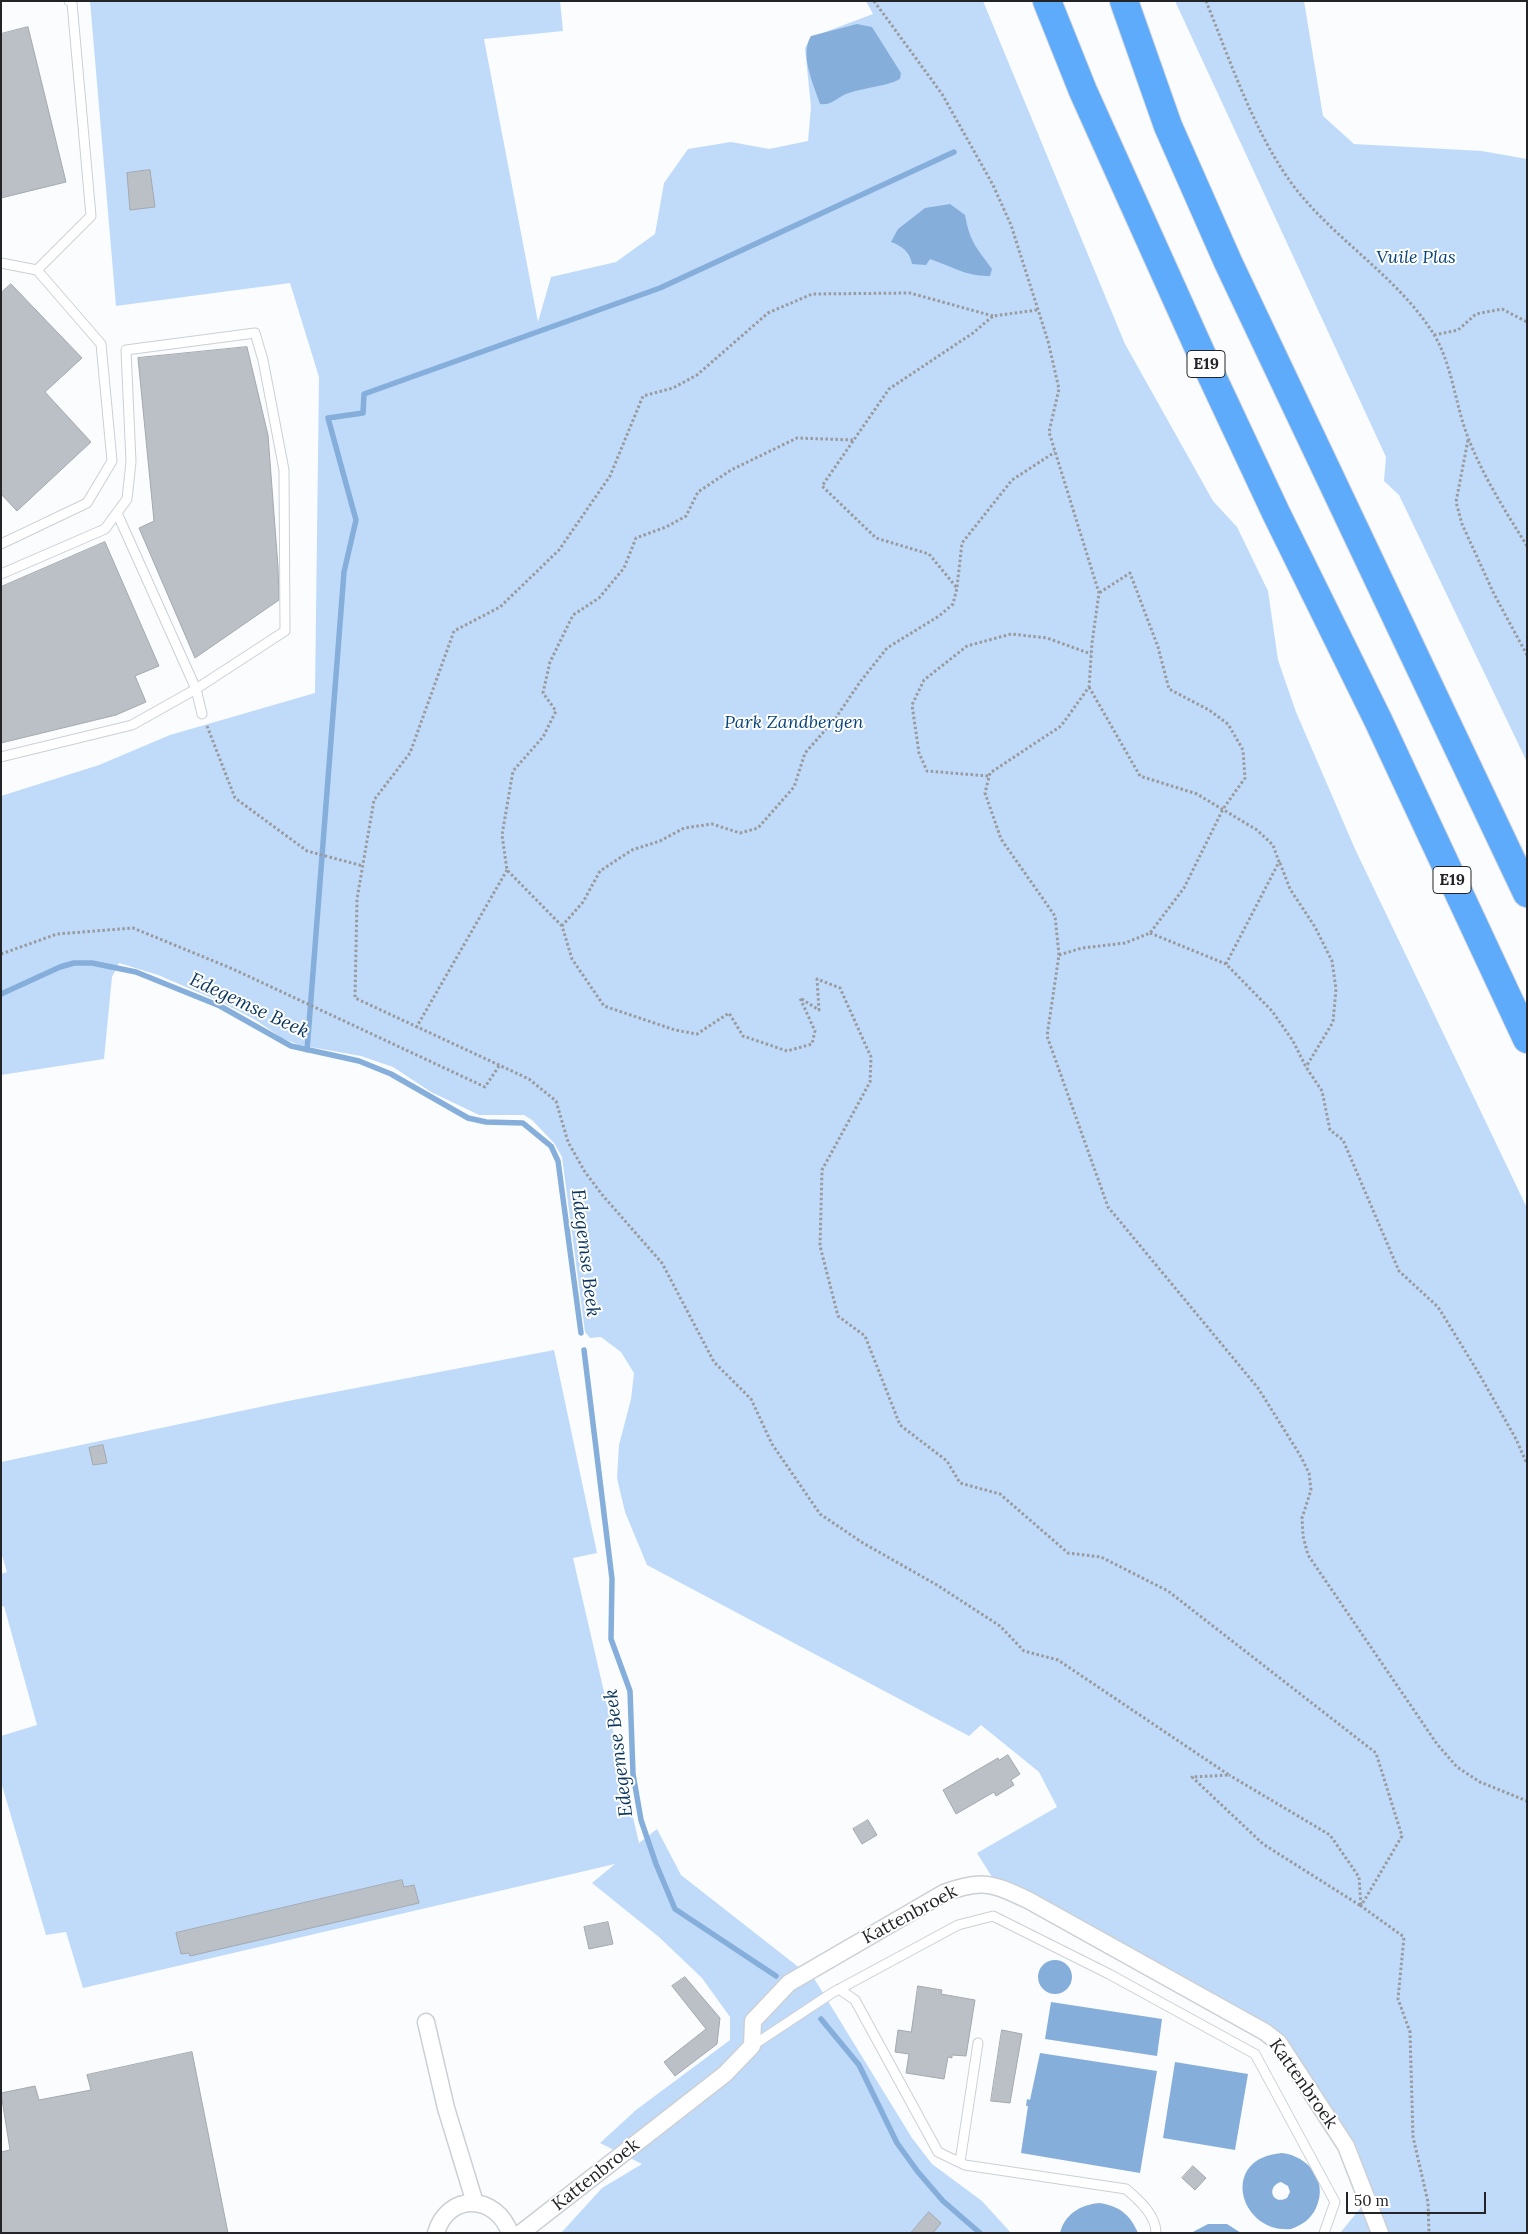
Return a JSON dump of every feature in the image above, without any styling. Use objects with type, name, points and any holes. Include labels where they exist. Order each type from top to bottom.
[{"type":"highway","name":"E19","points":[[1047,1],[1083,91],[1276,513],[1378,720],[1527,1039]]},
{"type":"highway","points":[[1124,1],[1168,126],[1228,262],[1527,893]]},
{"type":"street","name":"Kattenbroek","points":[[522,2233],[725,2074],[752,2046],[752,2021],[789,1984],[944,1893],[968,1884],[997,1885],[1028,1900],[1265,2032],[1279,2043],[1346,2146],[1380,2233]]},
{"type":"street","points":[[426,2022],[446,2108],[475,2203]]},
{"type":"street","points":[[433,2232],[442,2218],[451,2209],[462,2204],[475,2203],[487,2206],[498,2212],[506,2222],[510,2233]]},
{"type":"lane","points":[[37,270],[91,216],[72,3],[70,1]]},
{"type":"lane","points":[[1,263],[37,270],[101,344],[112,461],[87,503],[1,544]]},
{"type":"lane","points":[[1,574],[105,529],[127,499],[131,462],[126,350],[255,333],[264,360],[284,470],[285,631],[196,689],[132,725],[1,757]]},
{"type":"lane","points":[[117,513],[196,689],[202,714]]},
{"type":"lane","points":[[752,2046],[839,1989],[958,1924],[993,1916],[1109,1974],[1255,2054],[1335,2202],[1324,2233]]},
{"type":"lane","points":[[839,1989],[855,2000],[938,2152],[965,2165],[1126,2190],[1143,2204],[1156,2226],[1156,2233]]},
{"type":"lane","points":[[960,2162],[978,2043]]},
{"type":"path","points":[[874,1],[942,94],[992,185],[1011,225],[1048,341],[1059,389],[1049,432],[1099,593],[1091,654],[1089,687],[1061,726],[988,776],[927,772],[919,753],[912,705],[924,680],[967,646],[1011,634],[1047,638],[1091,654]]},
{"type":"path","points":[[1206,1],[1234,71],[1280,166],[1304,198],[1334,231],[1387,276],[1413,304],[1434,335],[1449,371],[1468,439],[1489,485],[1527,546]]},
{"type":"path","points":[[1037,310],[993,316],[910,293],[812,294],[768,313],[697,375],[673,388],[643,396],[610,476],[558,550],[500,607],[454,631],[410,753],[374,800],[357,899],[355,998],[528,1079],[556,1101],[568,1142],[585,1172],[604,1197],[662,1263],[714,1362],[751,1399],[772,1444],[820,1514],[863,1543],[937,1585],[1000,1626],[1024,1651],[1058,1660],[1229,1775],[1330,1835],[1360,1877],[1361,1906]]},
{"type":"path","points":[[1434,335],[1458,330],[1476,314],[1502,309],[1527,322]]},
{"type":"path","points":[[957,588],[929,554],[876,538],[822,486],[889,390],[973,333],[993,316]]},
{"type":"path","points":[[854,440],[797,438],[731,470],[698,492],[686,516],[666,527],[636,538],[624,568],[599,598],[573,615],[550,662],[543,693],[556,711],[544,736],[513,771],[502,835],[507,870],[562,926],[572,958],[604,1006],[675,1030],[697,1034],[729,1013],[743,1036],[787,1052],[812,1044],[815,1032],[800,998],[819,1010],[817,979],[840,988],[871,1057],[870,1082],[822,1170],[820,1246],[838,1316],[865,1336],[900,1425],[947,1461],[960,1483],[1000,1494],[1068,1553],[1100,1557],[1168,1591],[1376,1753],[1402,1836],[1361,1906]]},
{"type":"path","points":[[1468,439],[1456,502],[1462,524],[1494,594],[1527,655]]},
{"type":"path","points":[[562,926],[583,902],[600,871],[632,850],[660,841],[684,828],[712,824],[740,833],[758,828],[794,787],[805,753],[835,719],[860,682],[887,648],[939,616],[953,604],[957,588],[962,544],[1012,480],[1055,452]]},
{"type":"path","points":[[1059,955],[1082,948],[1125,943],[1150,933],[1184,888],[1223,810],[1245,778],[1243,750],[1228,724],[1209,710],[1178,696],[1169,689],[1158,647],[1130,574],[1099,593]]},
{"type":"path","points":[[1089,687],[1140,776],[1197,794],[1257,830],[1273,846],[1290,889],[1315,927],[1332,961],[1336,989],[1333,1022],[1306,1067]]},
{"type":"path","points":[[202,714],[235,798],[307,852],[363,866]]},
{"type":"path","points":[[988,776],[984,793],[1001,839],[1055,916],[1059,955],[1047,1036],[1108,1207],[1258,1388],[1300,1455],[1308,1473],[1311,1490],[1302,1518],[1303,1536],[1308,1556],[1437,1744],[1458,1767],[1480,1782],[1527,1801]]},
{"type":"path","points":[[1226,964],[1279,862]]},
{"type":"path","points":[[416,1028],[507,870]]},
{"type":"path","points":[[1,954],[57,934],[133,928],[232,969],[486,1087],[499,1066]]},
{"type":"path","points":[[1150,933],[1226,964],[1272,1011],[1293,1041],[1306,1067],[1322,1092],[1330,1130],[1343,1140],[1399,1271],[1438,1307],[1516,1439],[1527,1464]]},
{"type":"path","points":[[1229,1775],[1192,1777],[1263,1844],[1361,1906],[1404,1937],[1398,1999],[1410,2032],[1413,2137],[1428,2202],[1429,2233]]},
{"type":"green space","name":"Park Zandbergen","points":[[90,1],[560,1],[563,31],[484,39],[538,322],[551,277],[616,262],[655,234],[664,183],[688,149],[731,142],[769,149],[808,141],[811,107],[805,48],[812,37],[873,14],[866,1],[983,1],[1125,344],[1213,501],[1237,527],[1268,591],[1278,660],[1296,712],[1355,849],[1527,1208],[1527,2233],[1340,2233],[1368,2199],[1279,2043],[997,1885],[977,1853],[1057,1807],[1039,1772],[981,1725],[969,1736],[647,1565],[625,1512],[617,1478],[619,1445],[631,1399],[634,1373],[621,1352],[601,1337],[590,1338],[585,1332],[562,1157],[554,1143],[532,1120],[524,1115],[479,1115],[431,1092],[393,1067],[361,1056],[299,1045],[282,1038],[254,1019],[221,1002],[158,975],[119,963],[112,977],[104,1059],[1,1075],[1,796],[99,765],[170,735],[315,693],[319,377],[290,283],[116,306]]},
{"type":"green space","name":"Vuile Plas","points":[[1175,1],[1304,1],[1323,116],[1354,144],[1482,151],[1527,159],[1527,762],[1399,495],[1384,481],[1386,457]]},
{"type":"green space","points":[[554,1350],[597,1553],[573,1558],[639,1843],[657,1829],[681,1875],[815,1980],[912,2138],[932,2164],[982,2201],[1011,2233],[561,2233],[602,2188],[642,2164],[600,2143],[636,2110],[730,2040],[730,2017],[702,1978],[659,1937],[592,1883],[615,1864],[83,1988],[66,1932],[46,1935],[1,1782],[1,1736],[37,1725],[4,1606],[1,1607],[1,1574],[7,1572],[1,1552],[1,1462],[288,1401]]},
{"type":"shaded area","points":[[857,24],[872,27],[901,73],[900,79],[888,84],[845,94],[828,104],[820,104],[807,61],[806,52],[811,36]]},
{"type":"shaded area","points":[[950,204],[965,215],[972,239],[992,269],[990,276],[966,273],[930,259],[926,265],[912,264],[905,250],[891,242],[898,229],[925,208]]},
{"type":"shaded area","points":[[1055,1960],[1062,1961],[1067,1965],[1071,1970],[1071,1984],[1067,1989],[1062,1993],[1055,1994],[1048,1993],[1043,1989],[1039,1984],[1038,1977],[1039,1970],[1043,1965],[1048,1961]]},
{"type":"shaded area","points":[[1051,2002],[1162,2019],[1157,2056],[1045,2039]]},
{"type":"shaded area","points":[[1040,2053],[1157,2071],[1140,2173],[1021,2153],[1028,2106],[1026,2106],[1027,2099],[1030,2100]]},
{"type":"shaded area","points":[[1175,2062],[1248,2074],[1235,2150],[1163,2138]]},
{"type":"shaded area","points":[[1282,2153],[1291,2155],[1308,2165],[1318,2180],[1320,2188],[1319,2198],[1314,2212],[1309,2218],[1291,2229],[1273,2227],[1259,2220],[1249,2208],[1243,2195],[1243,2181],[1249,2168],[1262,2158]],"holes":[[[1281,2182],[1288,2186],[1290,2192],[1287,2198],[1282,2200],[1275,2198],[1272,2191],[1276,2184]]]},
{"type":"shaded area","points":[[1099,2203],[1112,2206],[1123,2212],[1135,2226],[1138,2233],[1060,2233],[1062,2226],[1074,2212],[1080,2208]]},
{"type":"shaded area","points":[[1208,2224],[1227,2224],[1241,2233],[1191,2233]]},
{"type":"building","points":[[28,27],[66,182],[1,198],[1,34]]},
{"type":"building","points":[[150,170],[155,207],[130,210],[127,173]]},
{"type":"building","points":[[11,284],[82,358],[45,392],[91,442],[17,511],[1,494],[1,293]]},
{"type":"building","points":[[247,347],[268,435],[279,600],[195,658],[139,528],[154,521],[138,358]]},
{"type":"building","points":[[105,542],[159,666],[135,676],[146,702],[116,715],[1,743],[1,587]]},
{"type":"building","points":[[103,1445],[107,1463],[93,1465],[89,1448]]},
{"type":"building","points":[[1008,1755],[1020,1774],[1011,1780],[1014,1785],[996,1796],[994,1792],[956,1814],[943,1790],[998,1758],[999,1760]]},
{"type":"building","points":[[868,1820],[877,1835],[862,1844],[853,1829]]},
{"type":"building","points":[[402,1880],[404,1887],[414,1885],[419,1903],[190,1956],[189,1953],[181,1954],[176,1933]]},
{"type":"building","points":[[608,1922],[613,1944],[589,1949],[584,1927]]},
{"type":"building","points":[[685,1977],[720,2018],[717,2044],[675,2076],[664,2062],[706,2029],[672,1986]]},
{"type":"building","points":[[918,1986],[942,1990],[941,1994],[975,2000],[966,2056],[952,2055],[952,2058],[948,2057],[944,2079],[906,2073],[909,2054],[895,2052],[898,2030],[911,2032]]},
{"type":"building","points":[[1002,2030],[1022,2034],[1010,2103],[991,2101]]},
{"type":"building","points":[[192,2052],[228,2233],[1,2233],[1,2152],[10,2150],[1,2093],[35,2086],[39,2100],[91,2090],[87,2075]]},
{"type":"building","points":[[1193,2166],[1206,2178],[1195,2190],[1182,2178]]},
{"type":"building","points":[[929,2212],[941,2223],[933,2233],[911,2233]]},
{"type":"waterway","points":[[307,1050],[344,572],[356,520],[328,418],[363,413],[364,394],[660,288],[954,152]]},
{"type":"waterway","name":"Edegemse Beek","points":[[1,994],[60,967],[74,963],[92,963],[136,972],[220,1006],[291,1046],[359,1061],[391,1074],[468,1118],[486,1122],[523,1123],[551,1146],[558,1161],[581,1333]]},
{"type":"waterway","name":"Edegemse Beek","points":[[584,1350],[612,1579],[611,1639],[630,1691],[633,1774],[641,1820],[656,1864],[675,1909],[776,1976]]},
{"type":"waterway","name":"Edegemse Beek","points":[[821,2019],[859,2065],[897,2143],[918,2172],[943,2201],[980,2233]]}]
